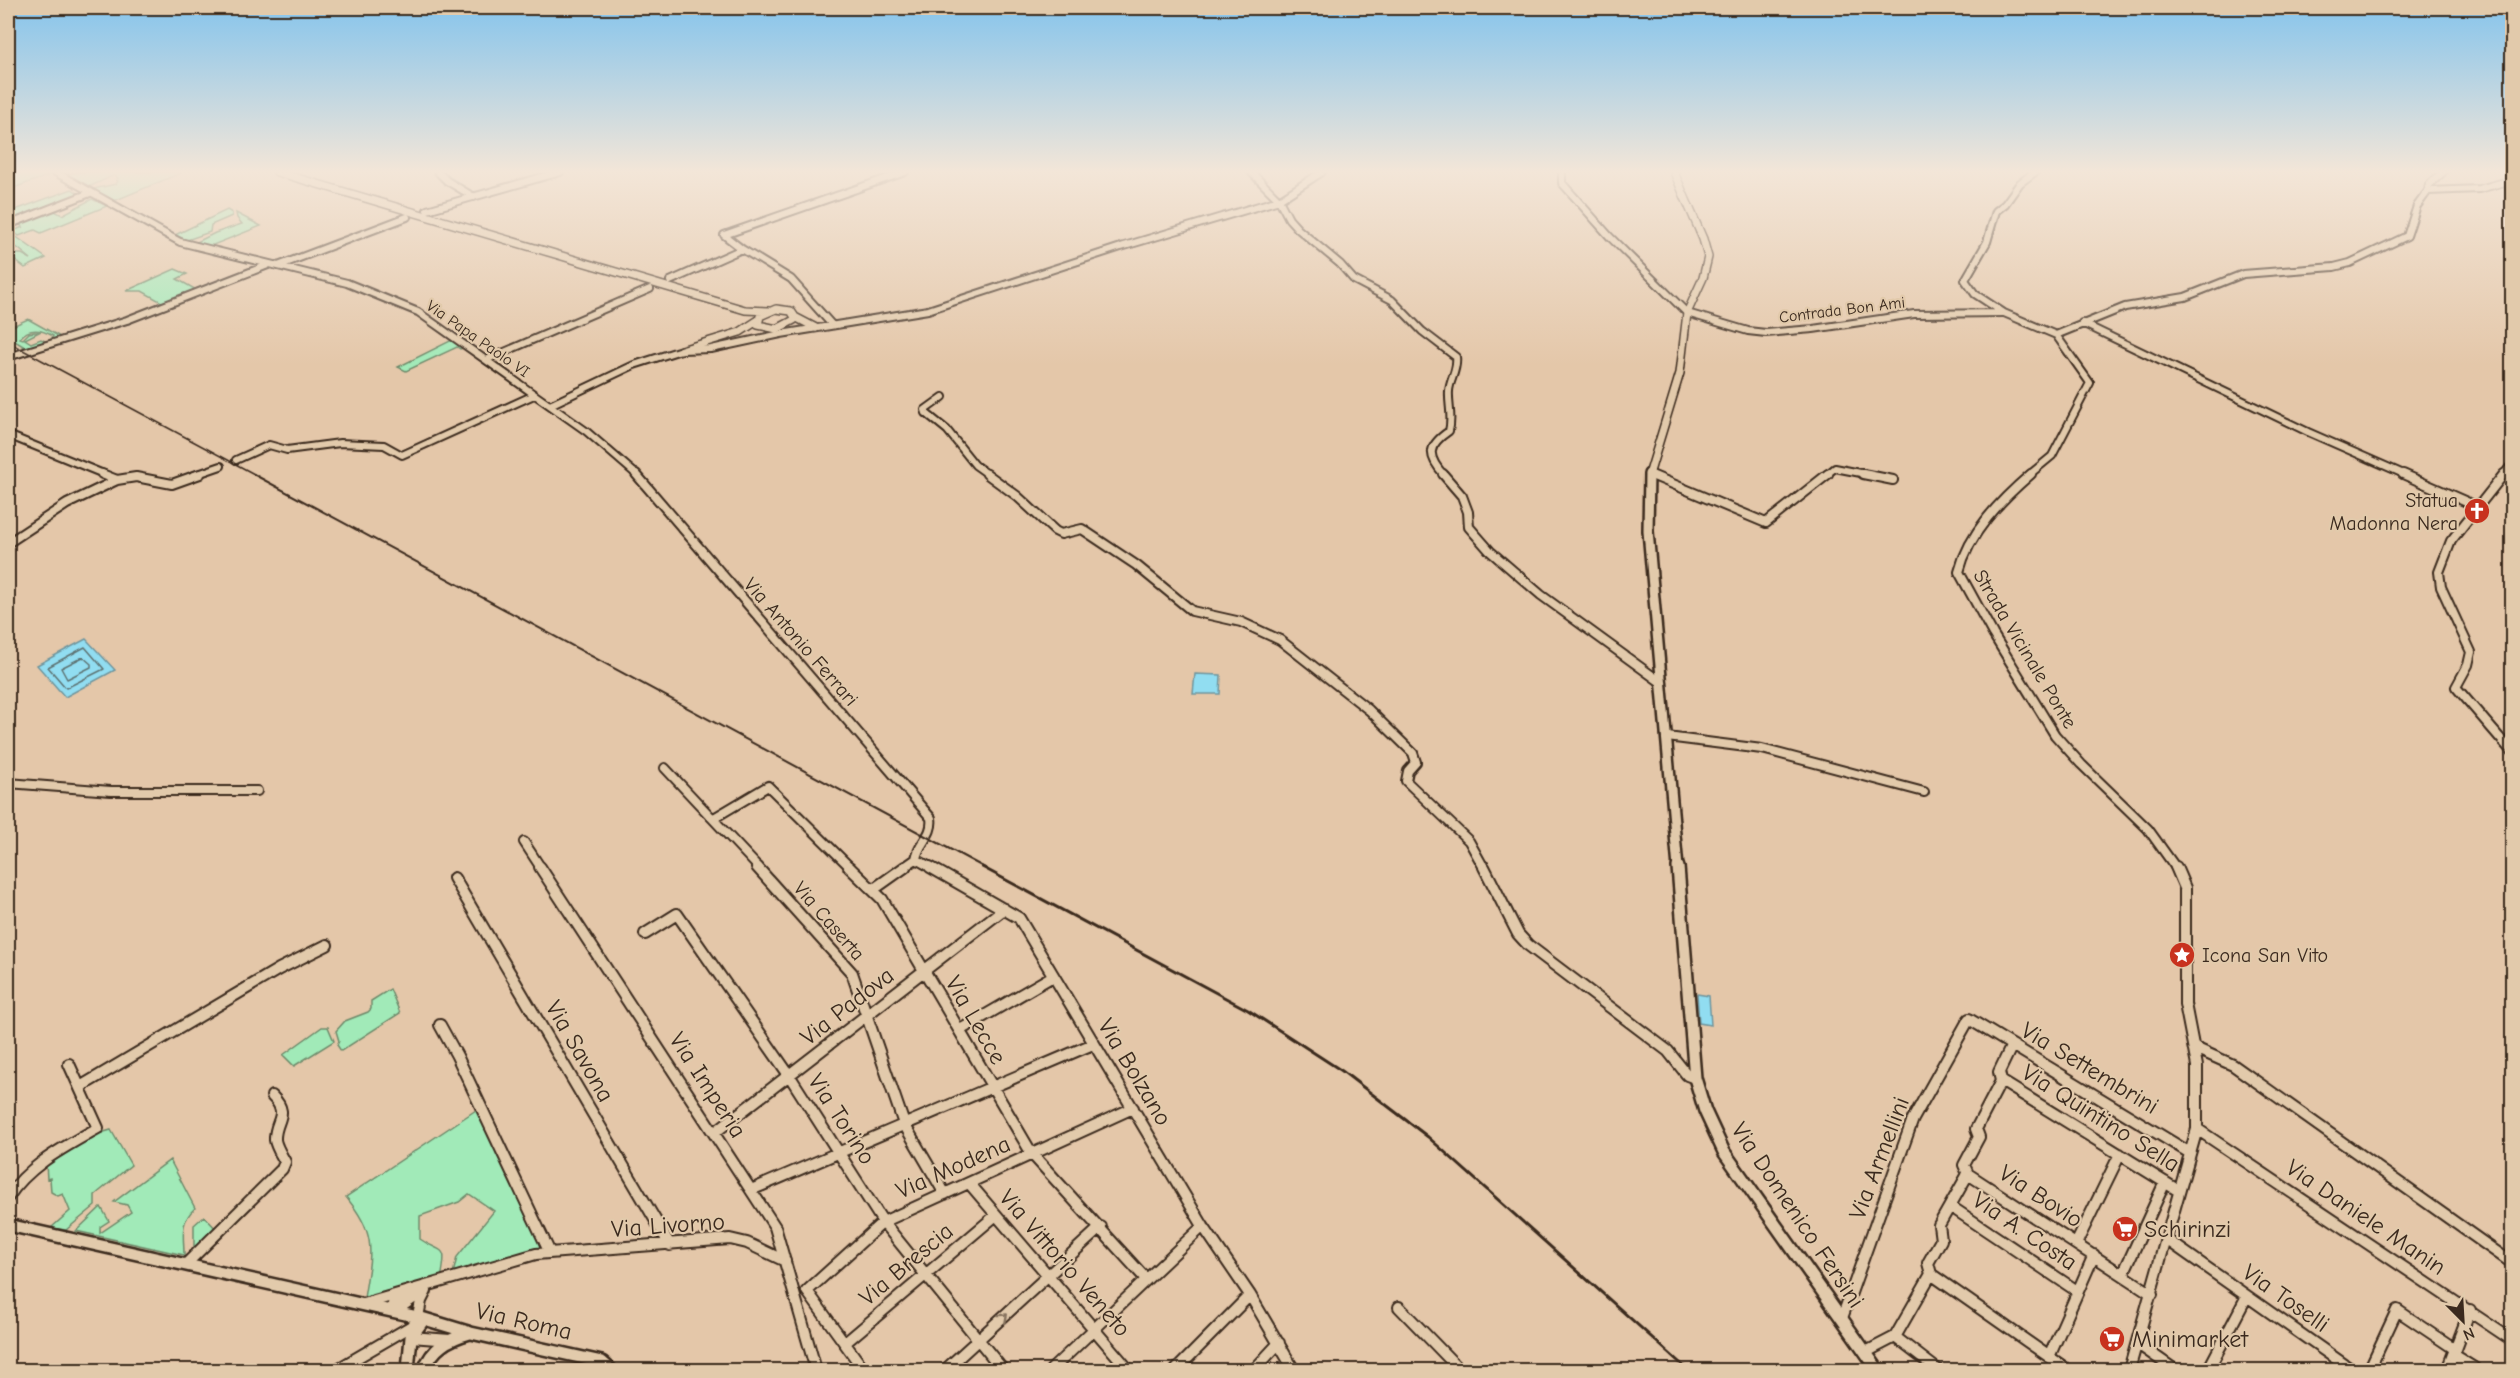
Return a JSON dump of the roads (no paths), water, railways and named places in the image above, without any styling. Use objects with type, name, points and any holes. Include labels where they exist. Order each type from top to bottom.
[{"type":"main road","points":[[495,236],[745,310],[787,309],[793,320],[816,328]]},
{"type":"main road","name":"Via Domenico Fersini","points":[[1702,236],[1708,257],[1703,278],[1687,313],[1680,373],[1649,474],[1648,531],[1695,1078],[1705,1111],[1724,1152],[1878,1371]]},
{"type":"main road","points":[[745,310],[759,322],[779,329],[793,320]]},
{"type":"main road","points":[[681,350],[740,332],[759,322],[770,310]]},
{"type":"main road","name":"Via Roma","points":[[8,1225],[421,1318],[471,1333],[602,1362],[611,1371]]},
{"type":"main road","points":[[408,1371],[411,1337],[421,1318]]},
{"type":"main road","points":[[424,1371],[428,1359],[435,1350],[450,1340],[471,1333]]},
{"type":"street","name":"Via Papa Paolo VI","points":[[170,236],[180,242],[268,266],[278,266],[347,283],[418,312],[550,405],[621,459],[634,472]]},
{"type":"street","points":[[278,266],[356,236]]},
{"type":"street","points":[[724,236],[791,279],[832,325]]},
{"type":"street","points":[[550,405],[634,365],[681,350],[711,349],[832,325],[928,310],[1157,236]]},
{"type":"street","points":[[1307,236],[1341,264],[1354,280],[1392,300],[1422,331],[1456,357],[1457,365],[1449,391],[1452,420],[1449,432],[1436,440],[1431,450],[1434,464],[1462,496],[1468,512],[1469,527],[1490,551],[1541,595],[1662,683]]},
{"type":"street","points":[[1609,236],[1687,313]]},
{"type":"street","points":[[1989,236],[1965,280],[1975,294],[2004,313],[2056,335],[2126,307],[2185,297],[2244,274],[2334,267],[2406,236]]},
{"type":"street","points":[[670,280],[742,249]]},
{"type":"street","points":[[8,357],[127,320],[268,266]]},
{"type":"street","points":[[486,360],[650,289]]},
{"type":"street","name":"Contrada Bon Ami","points":[[1687,313],[1748,331],[1766,333],[1914,314],[2004,313]]},
{"type":"street","points":[[2082,323],[2308,432],[2478,507]]},
{"type":"street","name":"Strada Vicinale Ponte","points":[[2056,335],[2090,383],[2052,456],[2000,500],[1963,556],[1959,572],[1976,605],[2063,746],[2141,820],[2166,848],[2180,873],[2185,888],[2185,1004],[2195,1048]]},
{"type":"street","points":[[236,460],[269,445],[286,450],[340,444],[384,445],[402,455],[534,394]]},
{"type":"street","points":[[943,397],[930,405],[925,410],[926,413],[947,429],[975,465],[1017,496],[1055,531],[1061,534],[1082,529],[1136,565],[1192,611],[1258,628],[1280,640],[1369,710],[1413,753],[1416,762],[1408,771],[1406,781],[1468,842],[1479,857],[1498,900],[1518,934],[1538,953],[1668,1051],[1687,1075],[1695,1078]]},
{"type":"street","points":[[8,435],[117,480]]},
{"type":"street","points":[[2512,464],[2451,541],[2439,572],[2441,587],[2471,652],[2468,665],[2456,687],[2512,752]]},
{"type":"street","points":[[8,543],[78,499],[117,480],[144,477],[172,484],[221,466]]},
{"type":"street","points":[[1649,474],[1767,524],[1835,468],[1893,480]]},
{"type":"street","name":"Via Antonio Ferrari","points":[[634,472],[931,818],[932,827],[919,847],[916,859]]},
{"type":"street","points":[[1666,737],[1762,748],[1924,792]]},
{"type":"street","name":"Via Caserta","points":[[665,768],[714,818],[852,973],[904,1124],[945,1194]]},
{"type":"street","points":[[8,783],[111,791],[257,791]]},
{"type":"street","name":"Via Lecce","points":[[714,818],[768,786],[874,889],[1032,1154],[1146,1279]]},
{"type":"street","name":"Via Imperia","points":[[524,842],[775,1227],[816,1371]]},
{"type":"street","points":[[874,889],[916,859]]},
{"type":"street","name":"Via Bolzano","points":[[916,859],[1019,918],[1203,1226],[1250,1295],[1294,1371]]},
{"type":"street","name":"Via Savona","points":[[454,878],[670,1245]]},
{"type":"street","name":"Via Padova","points":[[714,1133],[1004,909]]},
{"type":"street","name":"Via Torino","points":[[645,933],[677,914],[789,1075],[883,1222],[980,1339],[1003,1371]]},
{"type":"street","points":[[80,1087],[279,969],[327,945]]},
{"type":"street","points":[[960,1030],[1053,976]]},
{"type":"street","name":"Via Settembrini","points":[[1969,1019],[2190,1153]]},
{"type":"street","name":"Via Armellini","points":[[1842,1318],[1913,1119],[1969,1019]]},
{"type":"street","points":[[440,1025],[458,1056],[550,1253]]},
{"type":"street","points":[[751,1190],[1093,1044]]},
{"type":"street","points":[[2012,1045],[1998,1072],[2001,1081],[1976,1128],[1979,1137],[1964,1166],[1968,1174],[1939,1225],[1941,1240],[1928,1263],[1931,1274],[2068,1371]]},
{"type":"street","points":[[2129,1371],[2196,1129],[2195,1048],[2233,1065],[2512,1263]]},
{"type":"street","points":[[8,1197],[12,1188],[26,1174],[98,1128],[69,1064]]},
{"type":"street","name":"Via Quintino Sella","points":[[2001,1081],[2180,1191]]},
{"type":"street","points":[[185,1265],[282,1170],[285,1162],[274,1142],[282,1111],[280,1102],[272,1096]]},
{"type":"street","name":"Via Modena","points":[[845,1343],[807,1292],[883,1222],[1133,1108]]},
{"type":"street","name":"Via Daniele Manin","points":[[2196,1129],[2512,1340]]},
{"type":"street","points":[[2076,1244],[2120,1154]]},
{"type":"street","name":"Via Bovio","points":[[1968,1174],[2152,1294]]},
{"type":"street","points":[[2123,1274],[2165,1182]]},
{"type":"street","name":"Via Vittorio Veneto","points":[[969,1183],[1047,1277],[1130,1371]]},
{"type":"street","name":"Via A. Costa","points":[[1950,1206],[2077,1291]]},
{"type":"street","name":"Via Brescia","points":[[845,1343],[995,1216]]},
{"type":"street","points":[[1051,1371],[1203,1226]]},
{"type":"street","points":[[945,1371],[1101,1227]]},
{"type":"street","name":"Via Livorno","points":[[363,1304],[511,1261],[550,1253],[730,1239],[747,1243],[785,1261]]},
{"type":"street","name":"Via Toselli","points":[[2166,1239],[2352,1371]]},
{"type":"street","points":[[2049,1357],[2094,1255]]},
{"type":"street","points":[[1866,1352],[1895,1337],[1931,1274]]},
{"type":"street","points":[[408,1292],[393,1304],[394,1312],[431,1285]]},
{"type":"street","points":[[336,1371],[421,1318],[421,1301],[431,1285]]},
{"type":"street","points":[[1176,1371],[1250,1295]]},
{"type":"street","points":[[2208,1371],[2247,1296]]},
{"type":"street","points":[[1399,1307],[1460,1371]]},
{"type":"street","points":[[2369,1371],[2397,1310],[2474,1368],[2473,1371]]},
{"type":"street","points":[[2447,1371],[2470,1310]]},
{"type":"street","points":[[411,1337],[450,1340]]},
{"type":"street","points":[[1895,1337],[1938,1371]]},
{"type":"street","points":[[845,1343],[864,1371]]},
{"type":"street","points":[[1254,1371],[1279,1343]]},
{"type":"street","points":[[2138,1344],[2175,1371]]},
{"type":"water","points":[[86,639],[115,670],[65,697],[37,665]]},
{"type":"water","points":[[1195,674],[1221,675],[1220,694],[1193,694]]},
{"type":"water","points":[[1697,994],[1709,996],[1711,1025],[1699,1023]]},
{"type":"railway","points":[[8,342],[256,475]]},
{"type":"railway","points":[[253,474],[985,868]]},
{"type":"railway","points":[[982,867],[1248,1010],[1342,1071],[1428,1137],[1688,1370]]},
{"type":"place","name":"Statua Madonna Nera","points":[[2477,511]]},
{"type":"place","name":"Icona San Vito","points":[[2182,955]]},
{"type":"place","name":"Schirinzi","points":[[2125,1229]]},
{"type":"place","name":"Minimarket","points":[[2112,1339]]}]
